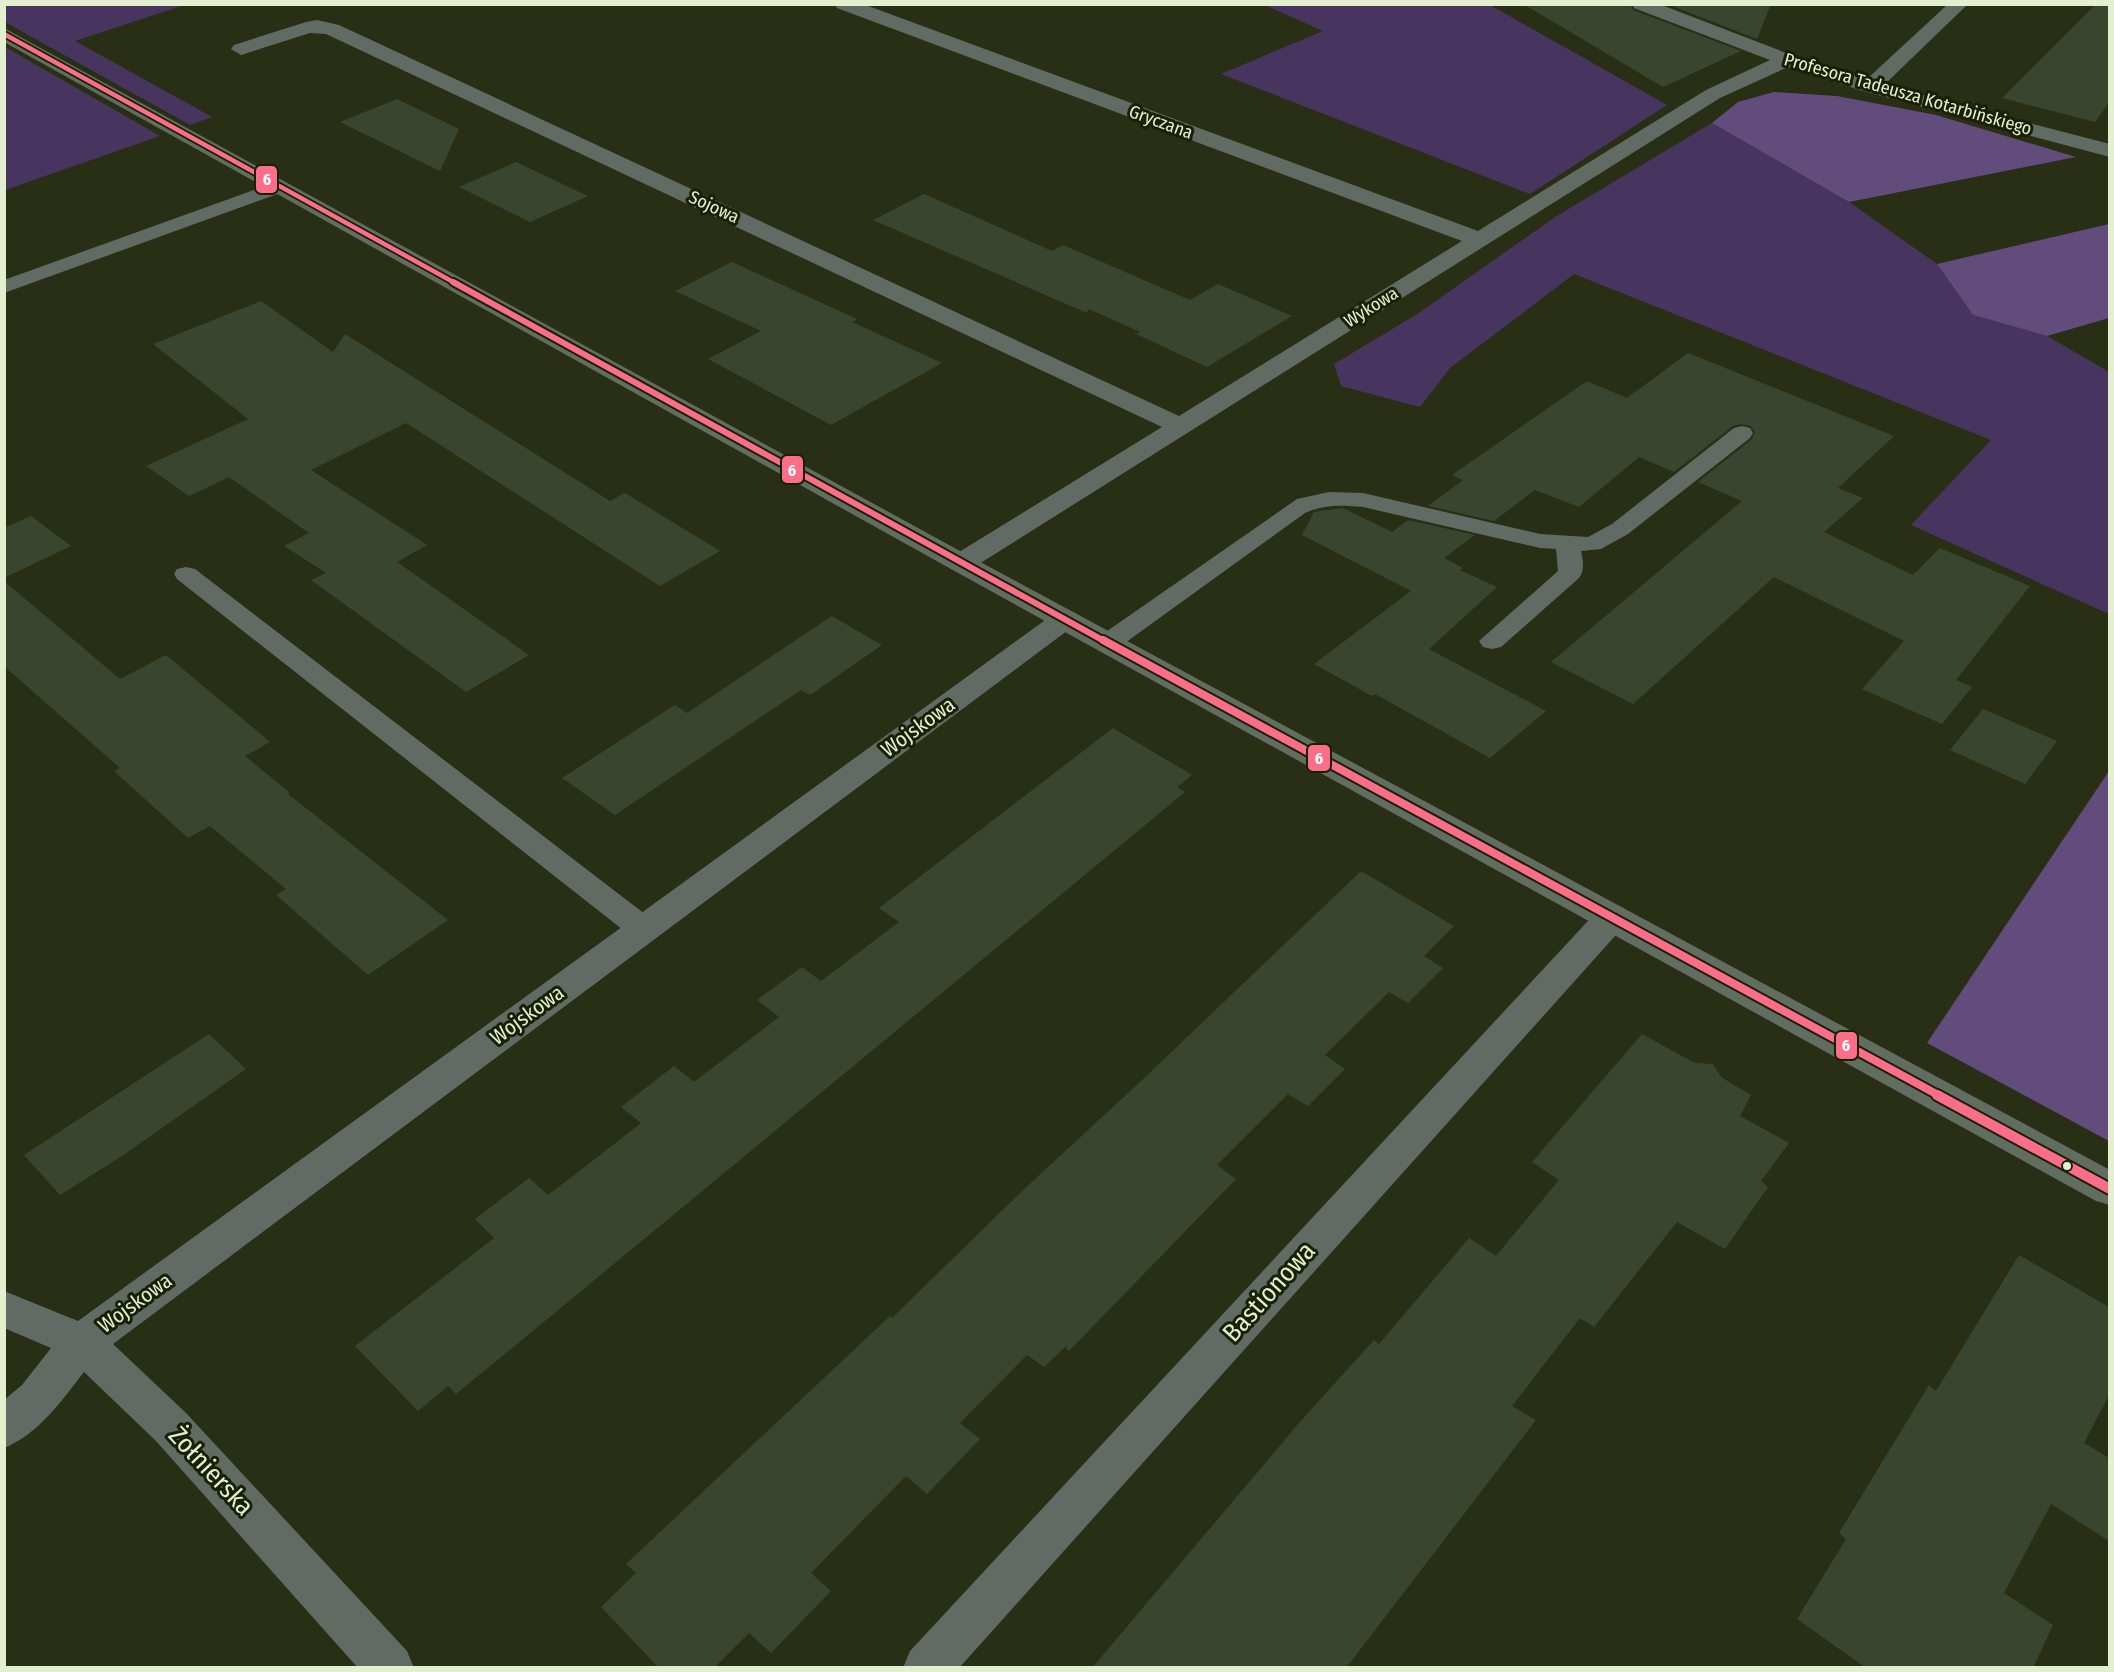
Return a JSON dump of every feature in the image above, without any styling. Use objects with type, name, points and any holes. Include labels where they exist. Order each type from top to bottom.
[{"type":"street","name":"Gryczana","points":[[844,4],[1479,239]]},
{"type":"street","name":"Profesora Tadeusza Kotarbińskiego","points":[[1641,4],[1787,60],[1870,87],[2109,151]]},
{"type":"street","points":[[1870,87],[1959,4]]},
{"type":"street","name":"Sojowa","points":[[241,50],[306,28],[317,26],[332,29],[1181,426]]},
{"type":"street","points":[[4,34],[961,562],[2109,1189]]},
{"type":"street","name":"Wykowa","points":[[961,562],[1713,94],[1787,60]]},
{"type":"street","name":"Wojskowa","points":[[4,1428],[37,1399],[82,1342],[1065,619]]},
{"type":"street","name":"Bastionowa","points":[[927,1668],[1612,917]]},
{"type":"street","name":"Żołnierska","points":[[4,1309],[82,1342],[171,1427],[390,1668]]},
{"type":"lane","points":[[4,286],[279,187]]},
{"type":"lane","points":[[1109,642],[1297,507],[1308,502],[1342,497],[1363,500],[1566,544],[1592,544],[1608,538],[1742,433]]},
{"type":"lane","points":[[1492,640],[1569,573],[1571,561],[1566,544]]},
{"type":"lane","points":[[186,574],[643,929]]},
{"type":"shaded area","points":[[5,4],[184,5],[75,41],[212,117],[190,125],[5,22]]},
{"type":"shaded area","points":[[1265,5],[1490,5],[1667,105],[1530,194],[1221,74],[1323,31]]},
{"type":"shaded area","points":[[5,47],[160,136],[5,190]]},
{"type":"shaded area","points":[[1774,92],[1837,96],[1936,115],[2076,157],[1849,202],[1712,123],[1738,102]]},
{"type":"shaded area","points":[[1712,123],[1849,202],[1937,264],[1973,315],[2047,336],[2109,372],[2109,614],[1911,525],[1991,440],[1574,274],[1450,368],[1420,407],[1341,386],[1334,364],[1419,313],[1555,217]]},
{"type":"shaded area","points":[[2109,224],[2109,318],[2047,336],[1973,315],[1937,264]]},
{"type":"shaded area","points":[[2109,771],[2110,1141],[1927,1043]]},
{"type":"building","points":[[1523,4],[1630,4],[1633,10],[1741,51],[1663,87]]},
{"type":"building","points":[[1667,4],[1771,4],[1757,39]]},
{"type":"building","points":[[2096,4],[2109,4],[2109,102],[2095,122],[2002,98]]},
{"type":"building","points":[[397,99],[459,129],[440,171],[340,122]]},
{"type":"building","points":[[516,162],[588,196],[530,222],[459,187]]},
{"type":"building","points":[[924,194],[1052,251],[1063,245],[1190,300],[1218,284],[1292,316],[1207,367],[1136,334],[1140,332],[1089,309],[1087,313],[873,220]]},
{"type":"building","points":[[732,262],[857,319],[852,322],[942,363],[831,425],[708,359],[761,331],[675,291]]},
{"type":"building","points":[[261,301],[333,352],[345,334],[610,501],[625,493],[720,551],[660,586],[406,423],[311,470],[427,545],[397,562],[529,655],[466,692],[311,580],[326,573],[284,546],[309,533],[229,477],[189,496],[146,466],[248,419],[153,344]]},
{"type":"building","points":[[1688,353],[1894,436],[1838,488],[1863,498],[1824,532],[1913,575],[1940,548],[2030,586],[1956,680],[1972,687],[1942,724],[1862,689],[1904,641],[1774,577],[1633,704],[1551,662],[1742,501],[1698,482],[1751,440],[1755,432],[1751,426],[1741,424],[1733,426],[1674,472],[1639,457],[1579,507],[1535,490],[1494,521],[1428,506],[1463,480],[1452,475],[1587,381],[1627,398]]},
{"type":"building","points":[[1343,508],[1392,532],[1408,520],[1475,535],[1444,558],[1463,568],[1460,570],[1497,587],[1429,649],[1546,711],[1490,758],[1375,694],[1372,696],[1314,664],[1411,591],[1302,535],[1314,512]]},
{"type":"building","points":[[31,516],[71,546],[4,578],[4,528]]},
{"type":"building","points":[[4,581],[120,679],[166,655],[270,742],[245,756],[290,793],[288,794],[448,920],[368,975],[276,895],[286,889],[210,826],[188,838],[114,771],[120,768],[4,666]]},
{"type":"building","points":[[832,616],[882,645],[810,695],[801,690],[615,815],[562,778],[675,705],[687,713]]},
{"type":"building","points":[[1983,709],[2057,741],[2025,784],[1950,750]]},
{"type":"building","points":[[1113,728],[1192,775],[1177,787],[1185,792],[456,1394],[448,1386],[418,1411],[355,1346],[494,1238],[475,1219],[529,1178],[548,1195],[595,1159],[641,1123],[621,1107],[674,1066],[694,1082],[779,1017],[757,1000],[802,967],[821,981],[899,922],[879,908]]},
{"type":"building","points":[[1361,871],[1454,926],[1424,956],[1443,968],[1408,1003],[1389,992],[1325,1055],[1345,1069],[1308,1106],[1288,1094],[1217,1165],[1236,1179],[1069,1351],[1065,1347],[1044,1367],[1027,1355],[960,1423],[980,1439],[927,1494],[906,1476],[811,1573],[831,1591],[771,1653],[749,1633],[714,1668],[659,1668],[601,1607],[636,1573],[626,1564],[890,1316],[892,1318],[1021,1192]]},
{"type":"building","points":[[209,1034],[246,1069],[122,1156],[60,1195],[24,1155]]},
{"type":"building","points":[[1642,1034],[1695,1063],[1713,1064],[1721,1077],[1751,1095],[1740,1116],[1789,1143],[1761,1181],[1768,1187],[1725,1249],[1677,1222],[1594,1327],[1580,1318],[1512,1406],[1536,1420],[1346,1668],[1092,1668],[1299,1423],[1374,1340],[1379,1344],[1469,1238],[1496,1256],[1559,1180],[1532,1162]]},
{"type":"building","points":[[2019,1255],[2109,1307],[2109,1395],[2084,1443],[2109,1458],[2109,1541],[2051,1504],[2004,1593],[2053,1625],[2033,1668],[1866,1668],[1797,1619],[1846,1539],[1839,1533],[1929,1385],[1936,1391]]},
{"type":"transit line","name":"6","points":[[4,34],[961,563],[2110,1189]]}]
